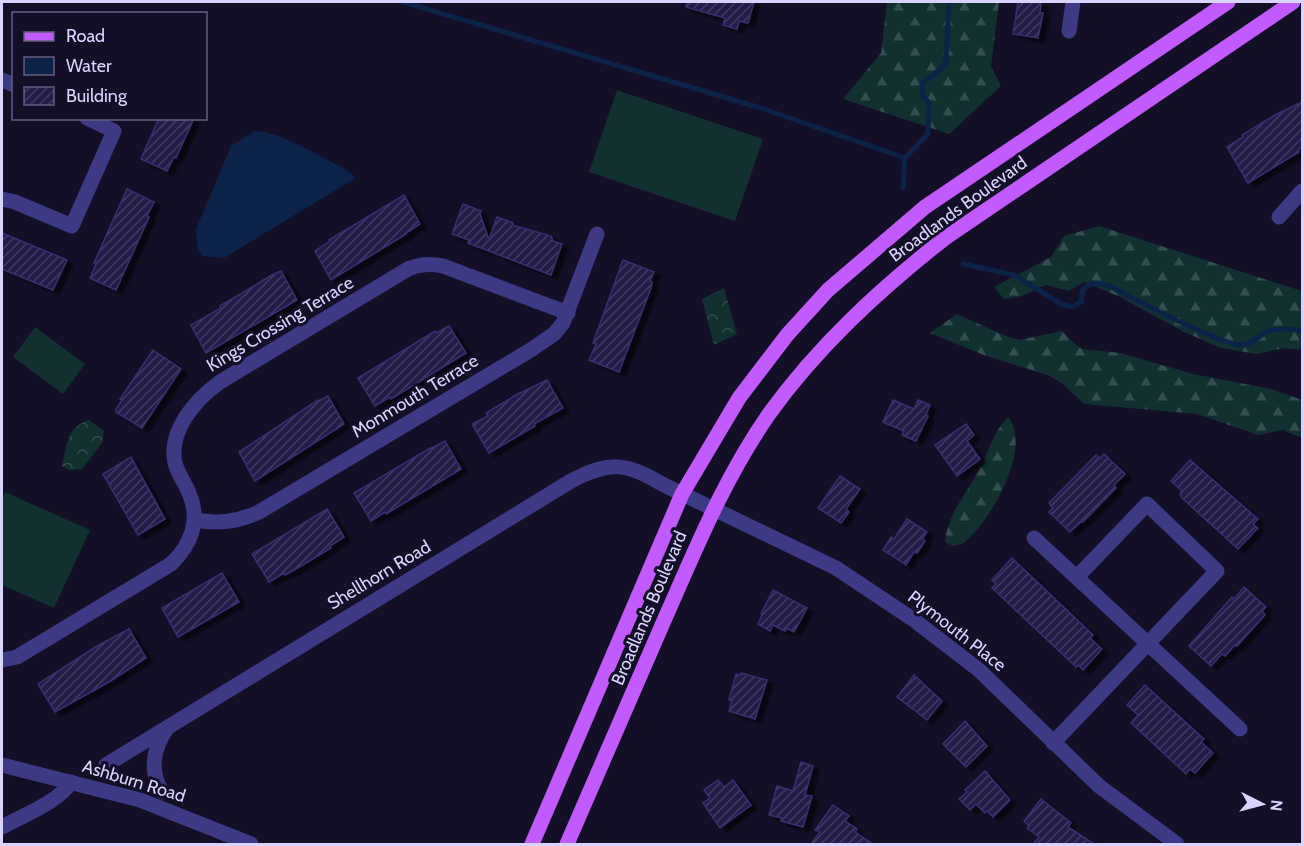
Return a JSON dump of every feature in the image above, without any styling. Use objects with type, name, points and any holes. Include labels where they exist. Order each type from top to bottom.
[{"type":"main road","name":"Broadlands Boulevard","points":[[531,844],[682,494],[739,398],[787,335],[828,290],[925,207],[1228,2]]},
{"type":"main road","name":"Broadlands Boulevard","points":[[567,844],[713,508],[746,449],[770,413],[810,363],[848,321],[892,280],[945,238],[1293,2]]},
{"type":"street","points":[[1069,31],[1073,2]]},
{"type":"street","points":[[2,199],[15,202],[72,226],[114,131],[91,120]]},
{"type":"street","points":[[1278,217],[1302,190]]},
{"type":"street","name":"Monmouth Terrace","points":[[195,520],[227,522],[243,519],[259,512],[554,334],[568,313],[597,234]]},
{"type":"street","name":"Kings Crossing Terrace","points":[[195,520],[192,500],[177,469],[173,450],[179,428],[198,400],[220,382],[408,269],[425,264],[443,266],[568,313]]},
{"type":"street","name":"Shellhorn Road","points":[[106,765],[571,480],[591,470],[606,466],[623,467],[642,472],[682,494]]},
{"type":"street","name":"Plymouth Place","points":[[682,494],[836,568],[905,613],[979,670],[1099,786],[1178,844]]},
{"type":"street","points":[[1053,743],[1217,571],[1147,504],[1077,577]]},
{"type":"street","points":[[2,660],[17,657],[171,564],[187,545],[195,520]]},
{"type":"street","points":[[1034,538],[1240,729]]},
{"type":"street","points":[[162,792],[156,781],[153,766],[155,750],[169,726]]},
{"type":"street","name":"Ashburn Road","points":[[2,765],[140,800],[251,844]]},
{"type":"street","points":[[2,827],[66,791],[71,782]]},
{"type":"green space","points":[[887,2],[999,2],[991,66],[1001,86],[949,134],[843,99],[881,53]]},
{"type":"green space","points":[[617,90],[763,139],[735,221],[589,172]]},
{"type":"green space","points":[[1099,226],[1302,291],[1302,350],[1284,348],[1257,354],[1221,348],[1184,332],[1118,296],[1084,282],[1069,291],[1046,285],[1022,296],[1004,299],[994,287],[1051,257],[1064,236]]},
{"type":"green space","points":[[724,288],[737,334],[714,345],[702,299]]},
{"type":"green space","points":[[957,314],[1019,340],[1062,331],[1082,349],[1120,353],[1193,374],[1271,389],[1302,400],[1302,438],[1283,430],[1258,435],[1197,414],[1084,404],[1063,384],[1048,375],[986,356],[930,333]]},
{"type":"green space","points":[[35,327],[85,364],[63,394],[13,357]]},
{"type":"green space","points":[[1008,417],[1014,430],[1016,446],[1006,482],[987,517],[976,531],[965,542],[953,546],[945,542],[950,522],[995,436]]},
{"type":"green space","points":[[89,420],[104,431],[102,443],[82,469],[69,470],[62,466],[69,438],[76,427]]},
{"type":"green space","points":[[5,492],[90,530],[54,608],[2,585],[2,499]]},
{"type":"water","points":[[254,131],[275,135],[301,146],[347,170],[354,176],[354,179],[224,258],[202,256],[197,248],[196,229],[231,146]]},
{"type":"building","points":[[687,2],[754,2],[748,23],[739,21],[737,29],[723,25],[725,18],[686,7]]},
{"type":"building","points":[[1018,2],[1041,2],[1040,13],[1043,13],[1038,38],[1013,34]]},
{"type":"building","points":[[1302,102],[1302,147],[1298,150],[1299,152],[1248,183],[1227,147],[1275,115]]},
{"type":"building","points":[[158,120],[193,120],[176,158],[174,157],[167,171],[141,159]]},
{"type":"building","points":[[127,189],[154,202],[116,290],[90,278],[96,264],[94,263]]},
{"type":"building","points":[[404,195],[420,224],[331,280],[315,251],[329,240]]},
{"type":"building","points":[[463,204],[481,211],[489,240],[497,217],[513,223],[512,225],[551,236],[553,241],[562,244],[551,275],[468,243],[469,240],[452,234]]},
{"type":"building","points":[[2,233],[67,260],[53,290],[2,269]]},
{"type":"building","points":[[623,260],[654,272],[650,281],[652,282],[651,288],[619,372],[589,360]]},
{"type":"building","points":[[281,271],[297,300],[206,353],[191,325]]},
{"type":"building","points":[[449,326],[466,353],[391,399],[390,397],[375,406],[358,378],[435,331],[436,333]]},
{"type":"building","points":[[153,350],[181,369],[142,428],[116,412],[116,409],[122,400],[120,399]]},
{"type":"building","points":[[547,380],[563,408],[489,453],[472,424],[488,416],[486,413],[516,395]]},
{"type":"building","points":[[328,396],[344,424],[255,481],[239,452],[318,400]]},
{"type":"building","points":[[893,400],[914,409],[918,400],[930,405],[926,415],[928,416],[916,441],[902,435],[904,431],[883,422]]},
{"type":"building","points":[[966,424],[974,435],[967,441],[980,459],[957,476],[935,445]]},
{"type":"building","points":[[445,441],[461,469],[371,521],[354,493]]},
{"type":"building","points":[[1104,454],[1125,474],[1114,485],[1116,488],[1070,532],[1049,512],[1053,508],[1049,503],[1096,455],[1100,458]]},
{"type":"building","points":[[131,457],[165,519],[138,535],[103,474]]},
{"type":"building","points":[[1190,460],[1258,519],[1253,524],[1258,528],[1238,549],[1182,498],[1180,494],[1182,491],[1171,481]]},
{"type":"building","points":[[840,476],[860,489],[846,509],[849,512],[841,523],[818,508]]},
{"type":"building","points":[[327,509],[344,537],[330,546],[331,548],[269,582],[252,554]]},
{"type":"building","points":[[907,519],[927,532],[922,539],[925,541],[906,565],[883,550],[891,537],[894,539]]},
{"type":"building","points":[[1012,558],[1093,635],[1090,638],[1102,649],[1083,670],[1078,665],[1076,667],[992,588],[996,584],[992,580]]},
{"type":"building","points":[[222,573],[239,602],[178,637],[162,608]]},
{"type":"building","points":[[1244,587],[1266,607],[1262,611],[1265,615],[1237,646],[1235,645],[1225,656],[1222,654],[1211,666],[1189,646],[1232,597],[1234,599]]},
{"type":"building","points":[[773,590],[807,608],[794,632],[787,628],[785,631],[773,625],[770,631],[758,624]]},
{"type":"building","points":[[129,629],[146,658],[55,712],[38,684],[97,646]]},
{"type":"building","points":[[741,673],[767,680],[755,719],[729,711],[732,701],[729,700],[736,674],[741,675]]},
{"type":"building","points":[[914,675],[942,701],[927,720],[897,697]]},
{"type":"building","points":[[1145,685],[1204,739],[1201,742],[1213,753],[1195,773],[1190,769],[1186,774],[1131,723],[1138,715],[1127,705]]},
{"type":"building","points":[[965,721],[987,746],[966,767],[943,744]]},
{"type":"building","points":[[801,762],[813,766],[805,795],[812,796],[803,827],[769,815],[777,786],[793,791]]},
{"type":"building","points":[[985,771],[1010,800],[993,817],[976,804],[970,810],[959,799]]},
{"type":"building","points":[[718,780],[724,787],[733,780],[751,805],[720,828],[703,803],[710,798],[704,790]]},
{"type":"building","points":[[1041,799],[1071,823],[1068,827],[1094,844],[1033,844],[1039,837],[1027,828],[1029,826],[1024,821]]},
{"type":"building","points":[[833,805],[849,816],[845,821],[857,829],[855,832],[873,844],[811,844],[820,832],[815,830]]},
{"type":"waterway","points":[[403,2],[761,108],[905,158]]},
{"type":"waterway","points":[[903,188],[905,158],[928,134],[929,103],[923,96],[922,83],[946,63],[949,2]]},
{"type":"waterway","points":[[963,264],[1014,275],[1063,305],[1073,307],[1081,302],[1083,289],[1091,283],[1107,285],[1197,330],[1231,343],[1246,344],[1275,329],[1302,331]]}]
